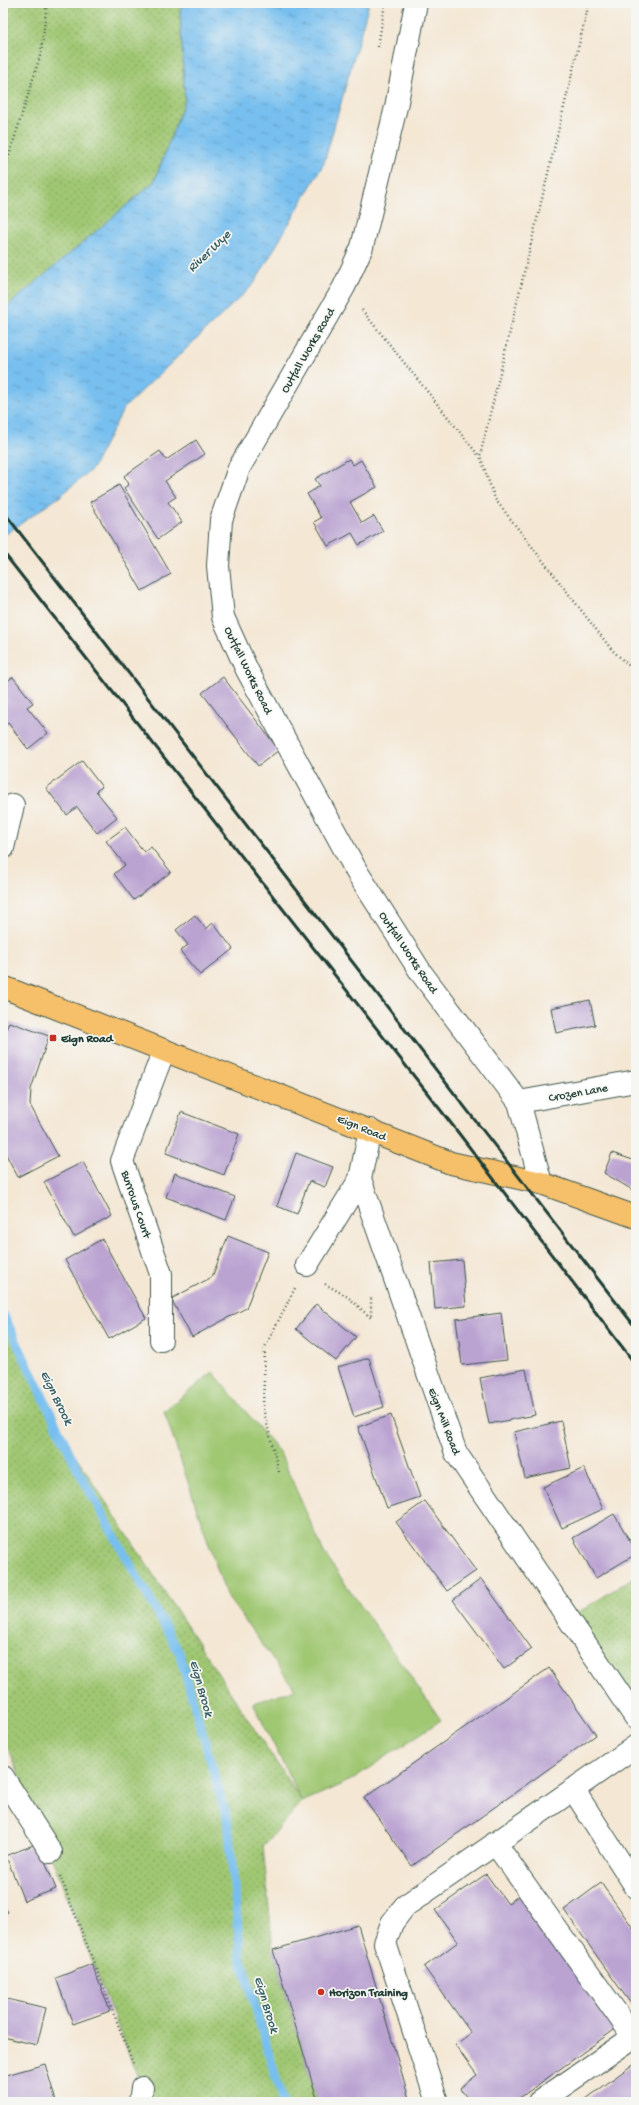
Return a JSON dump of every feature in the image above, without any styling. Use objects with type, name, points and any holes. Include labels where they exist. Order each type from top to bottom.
[{"type":"main road","name":"Eign Road","points":[[3,987],[452,1163],[541,1183],[636,1217]]},
{"type":"street","name":"Outfall Works Road","points":[[416,3],[396,107],[362,247],[344,287],[236,476],[221,520],[218,566],[223,617],[247,670],[357,872],[422,974],[520,1102],[541,1183]]},
{"type":"street","points":[[3,848],[13,805]]},
{"type":"street","name":"Burrows Court","points":[[161,1340],[161,1274],[122,1161],[164,1050]]},
{"type":"street","name":"Crozen Lane","points":[[520,1102],[636,1081]]},
{"type":"street","points":[[303,1272],[360,1179],[370,1130]]},
{"type":"street","name":"Eign Mill Road","points":[[360,1179],[456,1453],[636,1718]]},
{"type":"street","points":[[438,2102],[385,1943],[392,1923],[404,1906],[636,1746]]},
{"type":"street","points":[[3,1777],[51,1852]]},
{"type":"street","points":[[573,1789],[636,1887]]},
{"type":"street","points":[[495,1844],[628,2029],[629,2037],[625,2043],[539,2102]]},
{"type":"path","points":[[3,176],[41,52],[47,3]]},
{"type":"path","points":[[480,456],[589,3]]},
{"type":"path","points":[[344,287],[480,456],[495,499],[612,650],[636,672]]},
{"type":"path","points":[[279,1472],[263,1408],[265,1347],[303,1272],[348,1297],[371,1318],[371,1282],[392,1272]]},
{"type":"path","points":[[51,1852],[141,2095]]},
{"type":"green space","points":[[3,3],[183,3],[180,12],[185,100],[154,182],[3,311]]},
{"type":"green space","points":[[3,1310],[45,1409],[302,1802],[263,1846],[273,1950],[318,2102],[140,2102],[142,2088],[11,1754],[3,1742]]},
{"type":"green space","points":[[213,1372],[280,1453],[325,1555],[441,1720],[351,1780],[302,1802],[253,1703],[295,1689],[226,1595],[164,1411]]},
{"type":"green space","points":[[636,1576],[636,1718],[568,1619]]},
{"type":"water","name":"River Wye","points":[[183,3],[369,3],[324,163],[254,284],[124,408],[92,469],[59,497],[3,536],[3,310],[154,182],[185,100],[180,12]]},
{"type":"building","points":[[196,440],[205,454],[165,481],[176,497],[168,502],[182,522],[158,539],[124,488],[129,484],[124,476],[160,451],[166,460]]},
{"type":"building","points":[[349,459],[353,465],[361,460],[377,487],[350,502],[362,523],[374,516],[383,531],[359,545],[352,533],[328,546],[314,522],[321,518],[307,494],[320,486],[315,479]]},
{"type":"building","points":[[119,485],[171,574],[142,591],[90,502]]},
{"type":"building","points":[[13,677],[33,703],[27,707],[48,733],[28,749],[8,723],[3,727],[3,684]]},
{"type":"building","points":[[223,677],[279,750],[258,766],[202,693]]},
{"type":"building","points":[[82,761],[102,787],[96,791],[117,817],[97,833],[77,807],[67,815],[46,788]]},
{"type":"building","points":[[125,827],[144,852],[151,847],[171,872],[134,900],[114,874],[125,865],[106,841]]},
{"type":"building","points":[[195,915],[206,929],[213,923],[233,949],[200,975],[180,951],[188,945],[176,930]]},
{"type":"building","points":[[590,1000],[595,1025],[556,1033],[551,1008]]},
{"type":"building","points":[[9,1022],[49,1036],[31,1089],[30,1105],[58,1156],[18,1177],[3,1149],[3,1038]]},
{"type":"building","points":[[181,1112],[239,1134],[224,1175],[166,1153]]},
{"type":"building","points":[[296,1153],[333,1167],[325,1187],[309,1181],[297,1214],[277,1206]]},
{"type":"building","points":[[612,1153],[636,1161],[636,1192],[604,1173]]},
{"type":"building","points":[[83,1162],[112,1216],[74,1237],[44,1182]]},
{"type":"building","points":[[175,1173],[235,1197],[226,1220],[166,1197]]},
{"type":"building","points":[[228,1236],[268,1252],[246,1308],[192,1337],[171,1299],[212,1277]]},
{"type":"building","points":[[102,1239],[146,1318],[109,1339],[65,1260]]},
{"type":"building","points":[[462,1260],[466,1306],[435,1309],[431,1263]]},
{"type":"building","points":[[316,1304],[356,1337],[336,1361],[296,1329]]},
{"type":"building","points":[[501,1313],[507,1360],[462,1365],[456,1319]]},
{"type":"building","points":[[369,1358],[384,1407],[354,1417],[338,1367]]},
{"type":"building","points":[[526,1369],[535,1415],[489,1424],[480,1378]]},
{"type":"building","points":[[391,1415],[420,1497],[387,1508],[358,1427]]},
{"type":"building","points":[[561,1421],[571,1468],[525,1478],[514,1432]]},
{"type":"building","points":[[584,1468],[603,1509],[562,1528],[543,1487]]},
{"type":"building","points":[[425,1501],[476,1571],[447,1591],[396,1522]]},
{"type":"building","points":[[614,1514],[636,1551],[636,1554],[596,1578],[573,1538]]},
{"type":"building","points":[[481,1579],[532,1649],[504,1669],[453,1600]]},
{"type":"building","points":[[549,1668],[596,1735],[412,1866],[364,1798]]},
{"type":"building","points":[[38,1843],[56,1889],[24,1901],[6,1856]]},
{"type":"building","points":[[486,1874],[508,1904],[524,1891],[621,2025],[514,2102],[470,2102],[460,2088],[477,2075],[455,2045],[471,2033],[424,1967],[458,1942],[435,1910]]},
{"type":"building","points":[[601,1883],[636,1932],[636,2011],[564,1910]]},
{"type":"building","points":[[3,1904],[8,1912],[3,1916]]},
{"type":"building","points":[[358,1925],[410,2102],[318,2102],[273,1950]]},
{"type":"building","points":[[92,1964],[110,2011],[73,2024],[56,1978]]},
{"type":"building","points":[[3,1998],[46,2008],[37,2045],[3,2037]]},
{"type":"building","points":[[636,2062],[636,2102],[582,2102]]},
{"type":"building","points":[[45,2064],[56,2101],[3,2102],[3,2076]]},
{"type":"waterway","name":"Eign Brook","points":[[3,1314],[78,1470],[179,1652],[228,1822],[241,1959],[283,2102]]},
{"type":"railway","points":[[3,511],[636,1328]]},
{"type":"railway","points":[[3,552],[457,1131],[636,1365]]},
{"type":"place","name":"Eign Road","points":[[53,1038]]},
{"type":"place","name":"Horizon Training","points":[[321,1992]]}]
